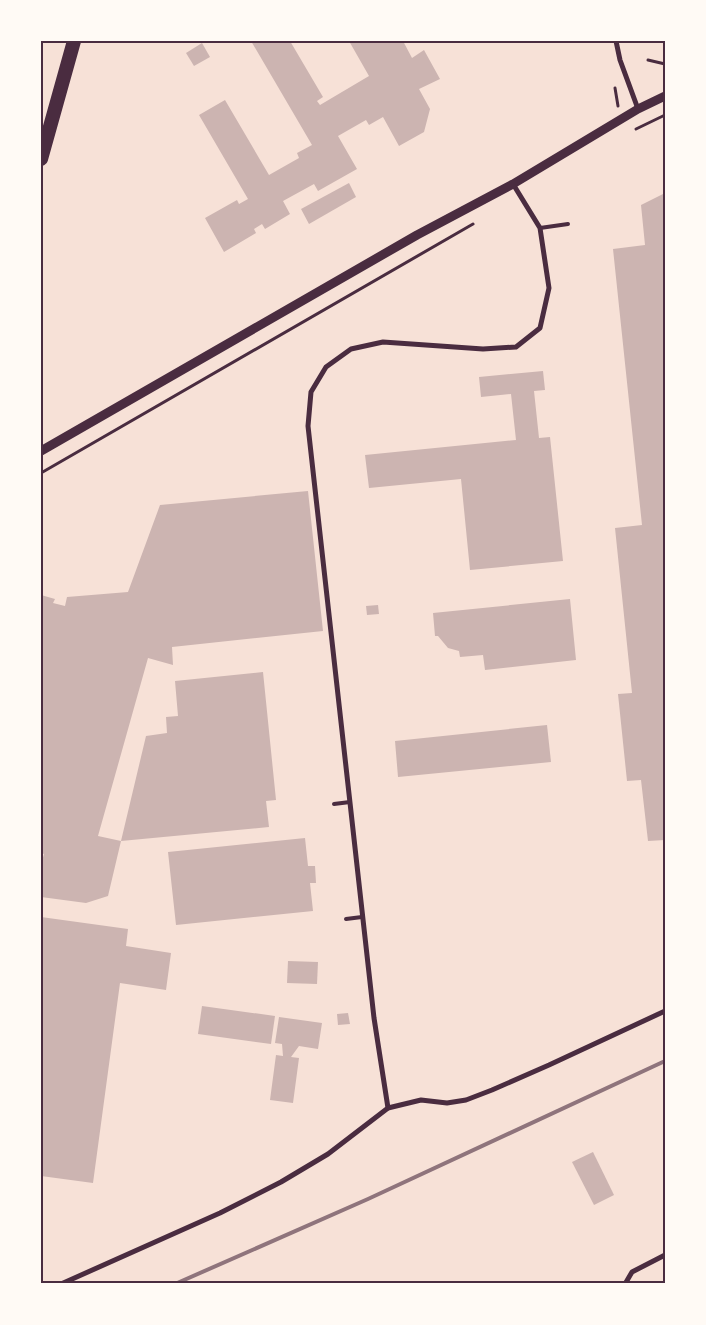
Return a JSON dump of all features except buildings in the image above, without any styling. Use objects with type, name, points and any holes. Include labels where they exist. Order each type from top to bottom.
[{"type":"highway","points":[[41,159],[74,41]]},
{"type":"street","points":[[616,41],[620,60],[638,109]]},
{"type":"street","points":[[42,451],[416,235],[513,184],[638,109],[665,96]]},
{"type":"street","points":[[388,1108],[374,1018],[362,917],[308,426],[311,392],[326,368],[351,349],[383,342],[483,349],[516,347],[540,328],[549,288],[540,228],[513,184]]},
{"type":"street","points":[[61,1284],[220,1213],[281,1182],[328,1154],[388,1108],[421,1100],[447,1103],[466,1100],[525,1076],[665,1010]]},
{"type":"street","points":[[625,1284],[632,1272],[665,1255]]},
{"type":"lane","points":[[540,228],[568,224]]},
{"type":"lane","points":[[334,804],[350,802]]},
{"type":"lane","points":[[346,919],[362,917]]},
{"type":"path","points":[[648,60],[665,64]]},
{"type":"path","points":[[631,132],[665,115]]},
{"type":"path","points":[[41,473],[474,224]]},
{"type":"railway","points":[[175,1284],[368,1199],[665,1061]]}]
